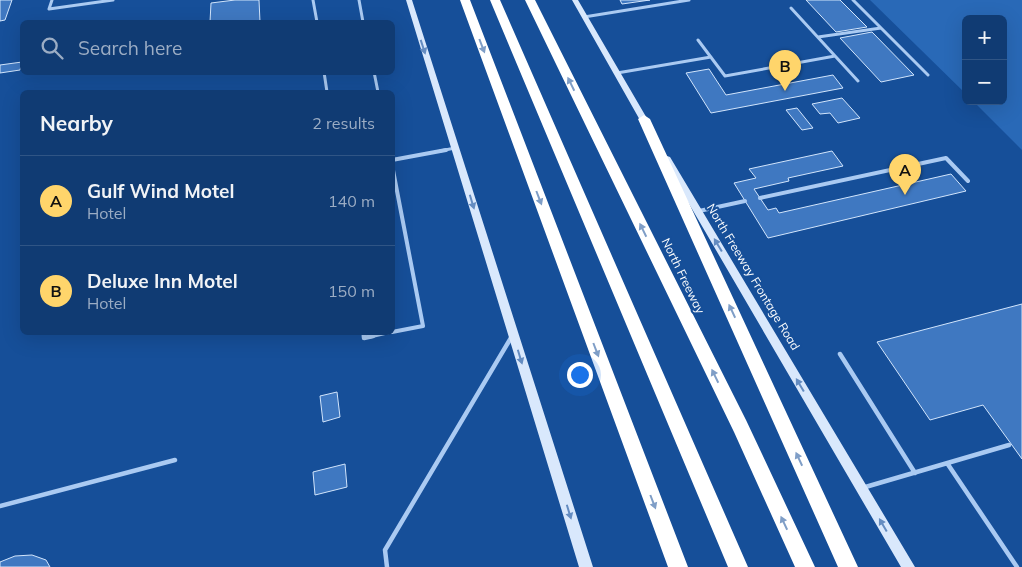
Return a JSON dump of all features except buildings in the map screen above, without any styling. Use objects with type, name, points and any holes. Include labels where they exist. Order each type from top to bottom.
[{"type":"highway","points":[[465,0],[678,567]]},
{"type":"highway","points":[[495,0],[738,567]]},
{"type":"highway","name":"North Freeway","points":[[530,0],[740,426],[805,567]]},
{"type":"highway","points":[[644,119],[848,567]]},
{"type":"main road","points":[[409,0],[586,567]]},
{"type":"main road","name":"North Freeway Frontage Road","points":[[575,0],[908,567]]},
{"type":"lane","points":[[52,0],[49,9],[113,0]]},
{"type":"lane","points":[[314,0],[317,20]]},
{"type":"lane","points":[[359,0],[363,20]]},
{"type":"lane","points":[[584,17],[689,0]]},
{"type":"lane","points":[[853,0],[928,75]]},
{"type":"lane","points":[[791,8],[858,81]]},
{"type":"lane","points":[[818,37],[881,28]]},
{"type":"lane","points":[[698,40],[725,76],[835,56]]},
{"type":"lane","points":[[617,73],[711,57]]},
{"type":"lane","points":[[324,75],[327,90]]},
{"type":"lane","points":[[375,75],[378,90]]},
{"type":"lane","points":[[395,159],[456,148]]},
{"type":"lane","points":[[760,198],[946,158],[968,181]]},
{"type":"lane","points":[[395,181],[423,326],[395,331]]},
{"type":"lane","points":[[698,212],[745,202]]},
{"type":"lane","points":[[388,567],[385,550],[513,333]]},
{"type":"lane","points":[[364,335],[364,338],[376,335]]},
{"type":"lane","points":[[840,354],[914,473]]},
{"type":"lane","points":[[861,488],[1009,445]]},
{"type":"lane","points":[[0,506],[175,460]]},
{"type":"lane","points":[[947,463],[1017,567]]},
{"type":"shaded area","points":[[870,0],[1022,0],[1022,150],[977,105],[1007,105],[1007,15],[962,15],[962,90]]},
{"type":"place","name":"Deluxe Inn Motel","points":[[785,91]]},
{"type":"place","name":"Gulf Wind Motel","points":[[905,195]]}]
